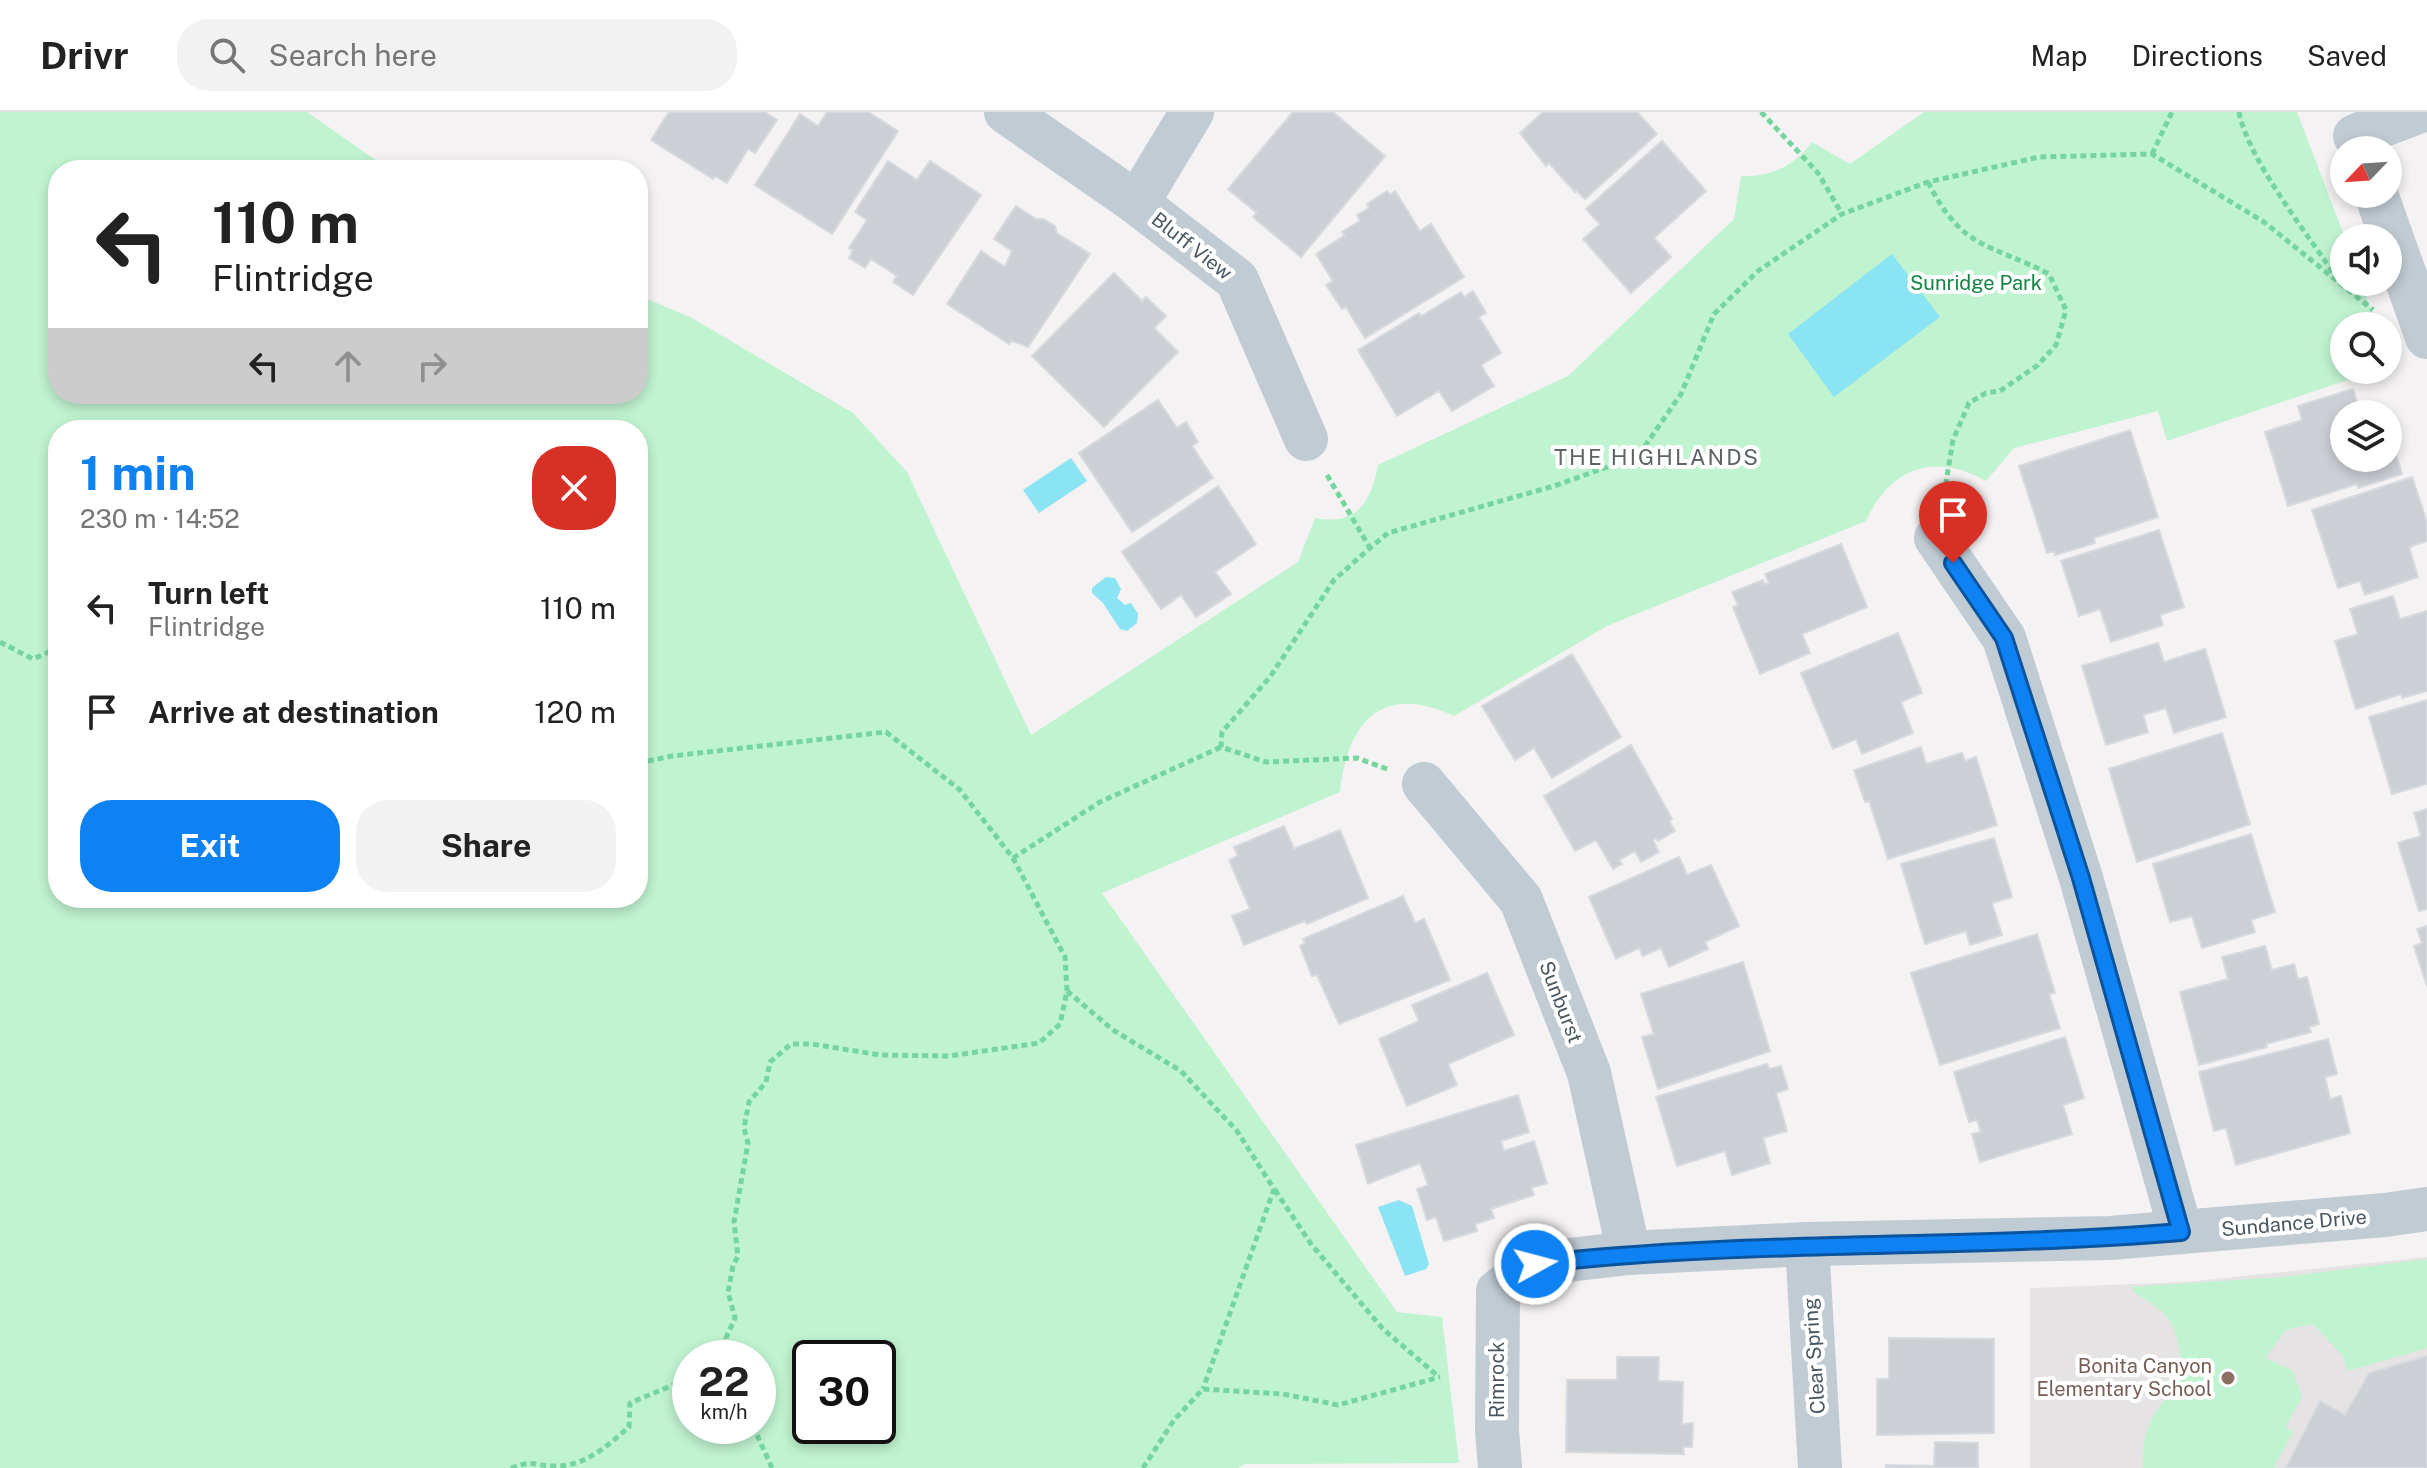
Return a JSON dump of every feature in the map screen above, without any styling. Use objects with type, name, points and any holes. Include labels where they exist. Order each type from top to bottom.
[{"type":"street","name":"Bluff View","points":[[1006,112],[1137,203],[1237,280],[1306,439]]},
{"type":"street","points":[[1137,203],[1192,112]]},
{"type":"street","points":[[2353,133],[2418,112]]},
{"type":"street","points":[[2381,208],[2427,337]]},
{"type":"street","points":[[1936,538],[2004,638],[2081,878],[2181,1232]]},
{"type":"street","name":"Sunburst","points":[[1424,784],[1521,900],[1589,1073],[1629,1253]]},
{"type":"street","name":"Sundance Drive","points":[[1498,1291],[1535,1264],[1629,1253],[1807,1244],[2110,1238],[2371,1217],[2427,1209]]},
{"type":"street","name":"Clear Spring","points":[[1807,1244],[1820,1468]]},
{"type":"street","name":"Rimrock","points":[[1498,1291],[1500,1468]]},
{"type":"path","points":[[1761,112],[1818,173],[1842,214]]},
{"type":"path","points":[[2152,154],[2172,112]]},
{"type":"path","points":[[2239,112],[2247,140],[2259,161],[2330,268]]},
{"type":"path","points":[[1221,747],[1222,732],[1270,677],[1334,580],[1370,548],[1388,533],[1554,486],[1638,456],[1681,394],[1714,314],[1758,271],[1842,214],[1928,182],[2039,157],[2152,154],[2264,222],[2330,275]]},
{"type":"path","points":[[1928,182],[1949,220],[1978,244],[2049,274],[2066,310],[2056,345],[2038,365],[2000,391],[1986,393],[1969,403],[1953,440],[1936,538]]},
{"type":"path","points":[[2355,296],[2378,312]]},
{"type":"path","points":[[1306,439],[1370,548]]},
{"type":"path","points":[[0,642],[33,659],[48,652]]},
{"type":"path","points":[[648,761],[886,732],[960,790],[1013,858],[1065,957],[1067,991],[1060,1024],[1039,1043],[949,1056],[919,1057],[791,1044],[770,1062],[766,1082],[749,1102],[744,1128],[748,1143],[734,1222],[738,1256],[728,1292],[735,1318],[727,1340]]},
{"type":"path","points":[[1013,858],[1100,802],[1221,747],[1266,762],[1357,758],[1424,784]]},
{"type":"path","points":[[1067,991],[1113,1030],[1181,1071],[1237,1131],[1311,1244],[1383,1329],[1440,1377],[1338,1405],[1283,1394],[1203,1389]]},
{"type":"path","points":[[1143,1468],[1174,1420],[1203,1389],[1274,1189]]},
{"type":"path","points":[[511,1468],[533,1461],[556,1466],[582,1461],[603,1450],[629,1427],[630,1403],[672,1386]]},
{"type":"path","points":[[761,1444],[772,1468]]},
{"type":"shaded area","name":"Bonita Canyon Elementary School","points":[[2427,1257],[2427,1468],[2030,1468],[2030,1288],[2186,1282]]},
{"type":"green space","name":"Sunridge Park","points":[[0,112],[307,112],[376,160],[48,160],[48,404],[648,404],[648,299],[692,318],[853,413],[907,472],[1031,735],[1298,562],[1315,518],[1329,520],[1352,515],[1366,500],[1378,465],[1568,376],[1734,219],[1741,176],[1762,175],[1781,168],[1798,157],[1812,142],[1850,164],[1924,112],[2297,112],[2330,199],[2330,208],[2334,208],[2340,224],[2330,224],[2330,296],[2366,296],[2372,312],[2330,312],[2330,384],[2336,384],[2167,441],[2158,411],[2014,448],[1986,481],[1949,467],[1916,470],[1888,488],[1866,521],[1607,626],[1454,716],[1429,707],[1407,704],[1388,707],[1373,715],[1360,728],[1344,767],[1340,792],[1102,893],[1397,1312],[1442,1317],[1459,1463],[1245,1464],[1238,1468],[0,1468]]},
{"type":"green space","points":[[2427,1259],[2427,1348],[2348,1371],[2343,1356],[2313,1324],[2286,1330],[2265,1358],[2292,1370],[2302,1397],[2286,1427],[2293,1432],[2274,1468],[2143,1468],[2147,1431],[2178,1377],[2180,1354],[2168,1318],[2130,1287],[2284,1277]]},
{"type":"water","points":[[1892,254],[1940,317],[1834,397],[1788,334]]},
{"type":"water","points":[[1071,458],[1087,481],[1039,513],[1023,490]]},
{"type":"water","points":[[1106,577],[1115,578],[1121,589],[1117,598],[1125,605],[1131,603],[1138,614],[1137,623],[1127,631],[1120,629],[1103,603],[1092,593],[1092,588]]},
{"type":"water","points":[[1399,1200],[1412,1206],[1429,1264],[1426,1269],[1405,1276],[1378,1207]]},
{"type":"building","points":[[669,112],[765,112],[777,120],[755,153],[748,149],[727,183],[715,176],[713,179],[651,140]]},
{"type":"building","points":[[827,112],[868,112],[898,131],[832,234],[755,185],[800,114],[818,126]]},
{"type":"building","points":[[1293,112],[1333,112],[1385,156],[1301,257],[1253,217],[1257,213],[1228,189]]},
{"type":"building","points":[[1543,112],[1637,112],[1657,134],[1585,199],[1549,163],[1546,166],[1520,133]]},
{"type":"building","points":[[1662,141],[1706,191],[1654,238],[1671,257],[1631,293],[1583,239],[1600,224],[1586,209]]},
{"type":"building","points":[[888,161],[917,180],[930,161],[981,195],[913,295],[893,282],[897,276],[871,259],[865,268],[849,258],[853,250],[849,248],[867,220],[855,212]]},
{"type":"building","points":[[1387,191],[1390,195],[1395,191],[1420,231],[1431,224],[1464,277],[1365,338],[1346,307],[1342,309],[1326,285],[1333,281],[1316,254],[1345,235],[1342,232],[1360,221],[1357,215],[1369,208],[1367,204]]},
{"type":"building","points":[[1016,206],[1036,219],[1043,219],[1055,226],[1057,233],[1090,254],[1028,347],[1012,341],[1009,344],[947,304],[981,251],[1005,267],[1012,251],[994,239]]},
{"type":"building","points":[[1114,273],[1142,301],[1146,297],[1166,316],[1154,328],[1178,352],[1104,427],[1032,356]]},
{"type":"building","points":[[1473,291],[1486,313],[1479,317],[1501,353],[1481,365],[1494,386],[1452,411],[1439,391],[1397,416],[1358,350],[1419,313],[1421,316],[1461,292],[1464,297]]},
{"type":"building","points":[[2353,389],[2357,400],[2330,400],[2330,472],[2402,474],[2358,488],[2357,484],[2288,506],[2265,432],[2302,420],[2298,406]]},
{"type":"building","points":[[1158,400],[1177,428],[1186,422],[1198,442],[1192,446],[1213,478],[1132,532],[1079,453]]},
{"type":"building","points":[[2130,430],[2158,517],[2094,538],[2095,543],[2055,555],[2054,551],[2047,553],[2019,466]]},
{"type":"building","points":[[2412,477],[2427,522],[2427,541],[2409,547],[2418,577],[2365,595],[2360,581],[2338,588],[2312,510]]},
{"type":"building","points":[[1218,486],[1256,544],[1215,572],[1231,594],[1196,617],[1181,595],[1161,609],[1122,552]]},
{"type":"building","points":[[2159,530],[2184,607],[2160,615],[2163,625],[2111,642],[2100,609],[2079,616],[2061,561]]},
{"type":"building","points":[[1841,544],[1867,607],[1802,634],[1810,653],[1760,674],[1733,607],[1738,605],[1732,592],[1763,580],[1764,584],[1769,583],[1765,574]]},
{"type":"building","points":[[2393,596],[2400,619],[2427,611],[2427,691],[2402,698],[2401,694],[2356,709],[2335,641],[2358,634],[2350,609]]},
{"type":"building","points":[[1898,633],[1922,693],[1901,702],[1913,733],[1862,754],[1856,739],[1833,749],[1801,673]]},
{"type":"building","points":[[2158,643],[2164,662],[2205,649],[2226,717],[2174,733],[2166,708],[2143,715],[2148,732],[2106,745],[2082,666]]},
{"type":"building","points":[[1572,654],[1621,737],[1552,778],[1534,748],[1515,760],[1482,706]]},
{"type":"building","points":[[2427,700],[2427,784],[2392,794],[2369,717]]},
{"type":"building","points":[[2222,733],[2250,824],[2137,862],[2109,769]]},
{"type":"building","points":[[1631,745],[1672,819],[1669,821],[1675,831],[1658,841],[1656,838],[1653,840],[1659,852],[1641,862],[1635,851],[1619,860],[1622,864],[1613,869],[1596,840],[1575,851],[1544,796]]},
{"type":"building","points":[[1921,747],[1926,764],[1962,753],[1965,761],[1976,757],[1997,825],[1888,859],[1869,801],[1865,802],[1854,770]]},
{"type":"building","points":[[2427,809],[2427,909],[2419,911],[2398,843],[2421,836],[2414,813]]},
{"type":"building","points":[[1284,826],[1294,849],[1340,830],[1368,898],[1307,924],[1305,921],[1244,945],[1232,916],[1250,909],[1229,860],[1238,856],[1234,847]]},
{"type":"building","points":[[2251,834],[2275,912],[2251,920],[2255,932],[2202,948],[2192,916],[2170,922],[2153,864]]},
{"type":"building","points":[[1994,838],[2012,897],[1992,903],[2002,935],[1970,945],[1966,931],[1925,944],[1901,864]]},
{"type":"building","points":[[1679,857],[1687,875],[1711,865],[1739,926],[1705,942],[1708,949],[1669,967],[1661,948],[1643,956],[1639,948],[1616,959],[1589,897]]},
{"type":"building","points":[[1403,896],[1415,923],[1424,919],[1450,980],[1339,1024],[1317,975],[1312,976],[1300,946],[1305,943],[1303,939]]},
{"type":"building","points":[[2427,926],[2427,986],[2414,946],[2422,943],[2417,929]]},
{"type":"building","points":[[2037,934],[2055,993],[2049,994],[2060,1028],[1940,1065],[1911,973]]},
{"type":"building","points":[[2265,946],[2272,970],[2294,964],[2298,979],[2307,977],[2319,1024],[2309,1027],[2311,1032],[2199,1065],[2180,992],[2228,979],[2222,957]]},
{"type":"building","points":[[1743,962],[1770,1051],[1658,1089],[1642,1037],[1654,1034],[1641,994]]},
{"type":"building","points":[[1487,973],[1514,1035],[1448,1064],[1457,1085],[1407,1106],[1379,1039],[1419,1021],[1412,1005]]},
{"type":"building","points":[[2065,1037],[2084,1098],[2063,1105],[2072,1134],[1980,1162],[1972,1134],[1981,1132],[1977,1120],[1969,1122],[1954,1072]]},
{"type":"building","points":[[2328,1039],[2337,1074],[2325,1077],[2330,1099],[2341,1096],[2350,1133],[2236,1165],[2226,1128],[2214,1131],[2199,1072]]},
{"type":"building","points":[[1767,1064],[1769,1069],[1781,1066],[1788,1089],[1776,1093],[1787,1131],[1763,1138],[1770,1163],[1732,1175],[1725,1151],[1677,1166],[1656,1097]]},
{"type":"building","points":[[1518,1095],[1529,1132],[1501,1141],[1504,1151],[1534,1141],[1547,1183],[1531,1188],[1534,1195],[1491,1209],[1494,1218],[1475,1224],[1477,1231],[1444,1241],[1436,1217],[1427,1220],[1417,1189],[1428,1185],[1420,1163],[1368,1184],[1356,1145]]},
{"type":"building","points":[[1889,1338],[1994,1339],[1994,1433],[1877,1435],[1877,1379],[1889,1379]]},
{"type":"building","points":[[2427,1356],[2427,1468],[2286,1468],[2320,1401],[2345,1415],[2369,1373]]},
{"type":"building","points":[[1617,1357],[1659,1357],[1658,1381],[1683,1382],[1682,1424],[1693,1423],[1692,1447],[1683,1447],[1684,1454],[1566,1452],[1567,1380],[1617,1380]]},
{"type":"building","points":[[1935,1442],[1978,1443],[1978,1468],[1886,1468],[1886,1465],[1934,1466]]},
{"type":"place","name":"Bonita Canyon Elementary School","points":[[2228,1378]]},
{"type":"district","name":"THE HIGHLANDS","points":[[1657,457]]},
{"type":"route","points":[[1535,1264],[1629,1253],[1807,1244],[2110,1238],[2181,1232],[2081,878],[2004,638],[1953,563]]}]
